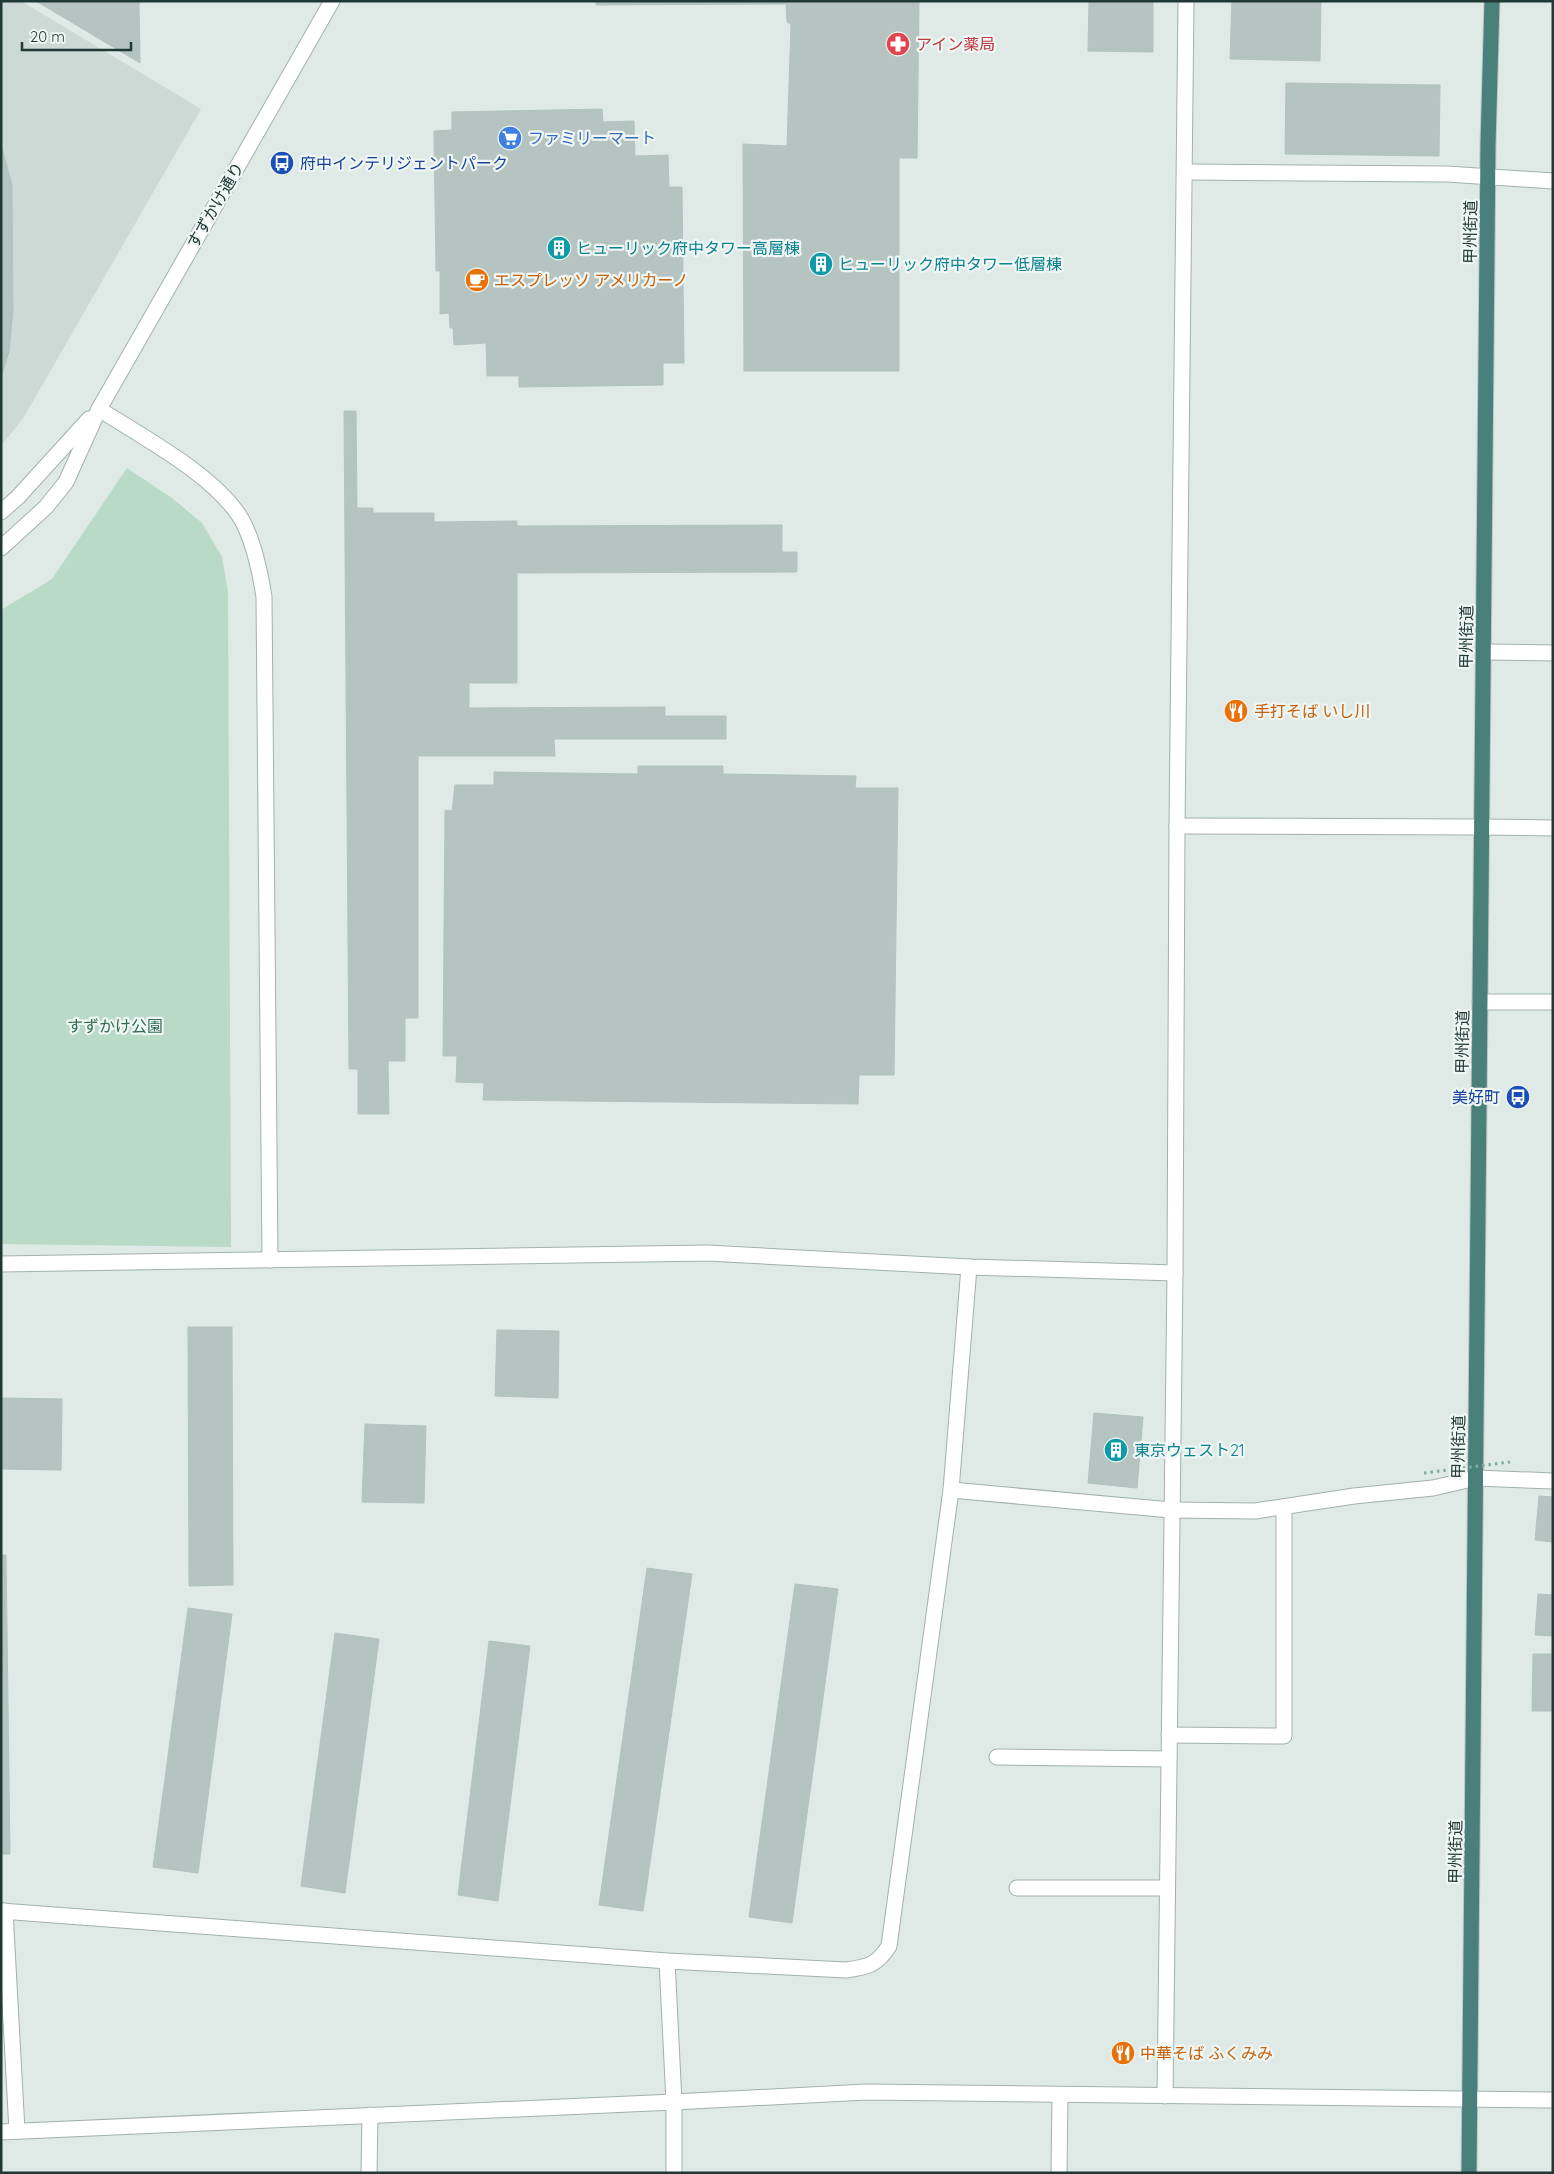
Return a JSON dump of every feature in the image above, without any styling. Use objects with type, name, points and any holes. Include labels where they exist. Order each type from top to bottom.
[{"type":"highway","name":"甲州街道","points":[[1469,2173],[1488,178],[1492,1]]},
{"type":"street","name":"すずかけ通り","points":[[1,548],[46,507],[66,482],[99,409],[332,1]]},
{"type":"street","points":[[1165,2096],[1175,1273],[1177,826],[1186,1]]},
{"type":"street","points":[[1185,172],[1447,174],[1553,181]]},
{"type":"street","name":"すずかけ通り","points":[[1,512],[18,497],[99,409]]},
{"type":"street","points":[[99,409],[197,472],[222,494],[243,522],[259,564],[264,597],[270,1260]]},
{"type":"street","points":[[1484,652],[1553,653]]},
{"type":"street","points":[[1177,826],[1553,828]]},
{"type":"street","points":[[1480,1002],[1553,1002]]},
{"type":"street","points":[[1,1264],[707,1253],[969,1267],[1175,1273]]},
{"type":"street","points":[[17,2131],[3,1911],[667,1961],[846,1970],[866,1967],[881,1959],[889,1946],[951,1490],[969,1267]]},
{"type":"street","points":[[951,1490],[1171,1510],[1255,1511],[1354,1496],[1434,1488],[1476,1478],[1553,1481]]},
{"type":"street","points":[[1169,1735],[1284,1736],[1284,1508]]},
{"type":"street","points":[[997,1758],[1169,1759]]},
{"type":"street","points":[[1017,1888],[1167,1888]]},
{"type":"street","points":[[667,1961],[674,2102],[674,2173]]},
{"type":"street","points":[[1,2132],[866,2092],[1060,2096],[1553,2100]]},
{"type":"street","points":[[1059,2173],[1060,2096]]},
{"type":"street","points":[[369,2173],[370,2115]]},
{"type":"path","points":[[1424,1473],[1510,1462]]},
{"type":"shaded area","points":[[1,1],[21,1],[201,109],[24,417],[1,446]]},
{"type":"green space","name":"すずかけ公園","points":[[127,468],[172,498],[202,523],[222,557],[228,592],[231,1247],[1,1244],[1,610],[52,579]]},
{"type":"building","points":[[36,1],[139,1],[140,63]]},
{"type":"building","name":"ヒューリック府中タワー低層棟","points":[[596,1],[919,1],[917,158],[899,158],[899,371],[744,371],[743,144],[787,146],[791,24],[787,22],[786,4],[596,5]]},
{"type":"building","points":[[1089,1],[1153,1],[1153,52],[1088,51]]},
{"type":"building","points":[[1232,1],[1321,1],[1320,61],[1230,59]]},
{"type":"building","points":[[1286,83],[1440,85],[1439,156],[1285,154]]},
{"type":"building","name":"ヒューリック府中タワー高層棟","points":[[602,109],[603,122],[634,121],[635,156],[668,155],[669,187],[682,187],[684,363],[663,363],[663,385],[519,387],[519,376],[487,376],[486,343],[454,345],[453,328],[450,328],[449,313],[440,314],[440,271],[436,271],[434,131],[452,130],[452,112]]},
{"type":"building","points":[[1,145],[12,185],[13,310],[9,351],[1,378]]},
{"type":"building","points":[[344,411],[356,411],[357,508],[373,508],[373,513],[434,513],[434,522],[517,521],[517,526],[782,525],[782,552],[797,552],[797,572],[517,573],[517,683],[469,683],[469,708],[665,707],[665,716],[726,716],[726,739],[554,739],[555,756],[418,756],[418,1018],[405,1018],[405,1061],[388,1061],[389,1114],[358,1114],[358,1069],[349,1069]]},
{"type":"building","points":[[638,766],[723,766],[723,774],[856,776],[855,788],[898,788],[894,1075],[859,1075],[858,1104],[483,1100],[484,1083],[456,1082],[457,1056],[443,1056],[445,810],[452,811],[455,785],[494,785],[494,772],[638,774]]},
{"type":"building","points":[[188,1327],[232,1327],[233,1585],[189,1586]]},
{"type":"building","points":[[497,1330],[559,1331],[558,1398],[495,1396]]},
{"type":"building","points":[[1,1398],[62,1399],[61,1470],[1,1469]]},
{"type":"building","name":"東京ウェスト21","points":[[1094,1413],[1143,1417],[1137,1488],[1088,1483]]},
{"type":"building","points":[[365,1424],[426,1426],[424,1503],[362,1502]]},
{"type":"building","points":[[1539,1496],[1553,1497],[1553,1542],[1535,1540]]},
{"type":"building","points":[[1,1555],[6,1555],[10,1854],[1,1854]]},
{"type":"building","points":[[647,1568],[692,1574],[643,1911],[599,1905]]},
{"type":"building","points":[[795,1584],[838,1589],[792,1923],[749,1917]]},
{"type":"building","points":[[1538,1594],[1553,1595],[1553,1636],[1535,1635]]},
{"type":"building","points":[[188,1608],[232,1614],[198,1873],[153,1867]]},
{"type":"building","points":[[335,1633],[379,1639],[345,1893],[301,1886]]},
{"type":"building","points":[[489,1641],[530,1646],[498,1901],[458,1895]]},
{"type":"building","points":[[1533,1654],[1553,1654],[1553,1711],[1532,1711]]},
{"type":"place","name":"アイン薬局","points":[[898,44]]},
{"type":"place","name":"ファミリーマート","points":[[510,138]]},
{"type":"place","name":"府中インテリジェントパーク","points":[[282,163]]},
{"type":"place","name":"ヒューリック府中タワー高層棟","points":[[559,248]]},
{"type":"place","name":"ヒューリック府中タワー低層棟","points":[[821,264]]},
{"type":"place","name":"エスプレッソ アメリカーノ","points":[[477,280]]},
{"type":"place","name":"手打そば いし川","points":[[1236,711]]},
{"type":"place","name":"美好町","points":[[1518,1097]]},
{"type":"place","name":"東京ウェスト21","points":[[1116,1450]]},
{"type":"place","name":"中華そば ふくみみ","points":[[1123,2053]]}]
